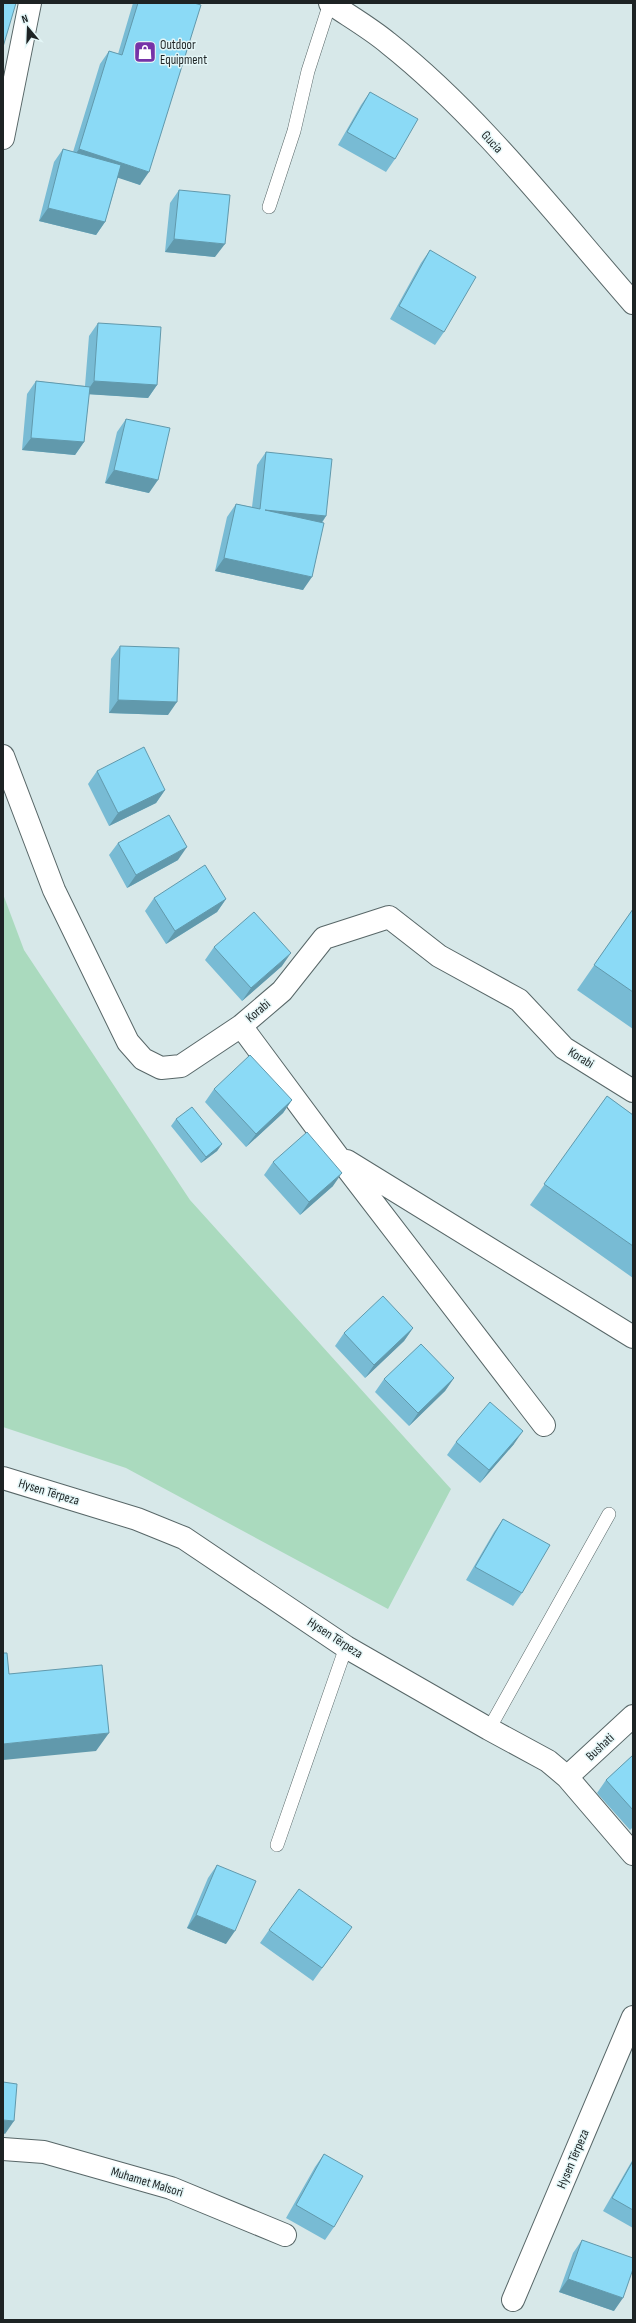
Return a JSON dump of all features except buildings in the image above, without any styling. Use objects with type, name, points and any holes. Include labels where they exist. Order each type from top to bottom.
[{"type":"street","points":[[3,138],[30,3]]},
{"type":"street","name":"Gucia","points":[[330,3],[387,42],[438,87],[486,136],[633,303]]},
{"type":"street","name":"Korabi","points":[[3,756],[54,890],[128,1042],[143,1059],[161,1068],[181,1066],[241,1026],[282,990],[324,938],[389,917],[439,956],[519,1000],[564,1048],[633,1091]]},
{"type":"street","points":[[241,1026],[336,1154],[544,1425]]},
{"type":"street","points":[[336,1154],[633,1337]]},
{"type":"street","name":"Hysen Tërpeza","points":[[3,1478],[137,1519],[184,1538],[346,1647],[548,1761],[568,1778],[633,1854]]},
{"type":"street","name":"Bushati","points":[[568,1778],[633,1716]]},
{"type":"street","name":"Hysen Tërpeza","points":[[513,2300],[633,2017]]},
{"type":"street","name":"Muhamet Malsori","points":[[3,2149],[44,2152],[171,2188],[285,2235]]},
{"type":"lane","name":"Gucia","points":[[269,207],[294,131],[308,71],[330,3]]},
{"type":"lane","points":[[489,1729],[609,1514]]},
{"type":"lane","points":[[277,1845],[346,1647]]},
{"type":"green space","points":[[3,894],[24,950],[190,1200],[451,1489],[388,1609],[126,1468],[3,1427]]},
{"type":"place","name":"Outdoor Equipment","points":[[145,52]]}]
